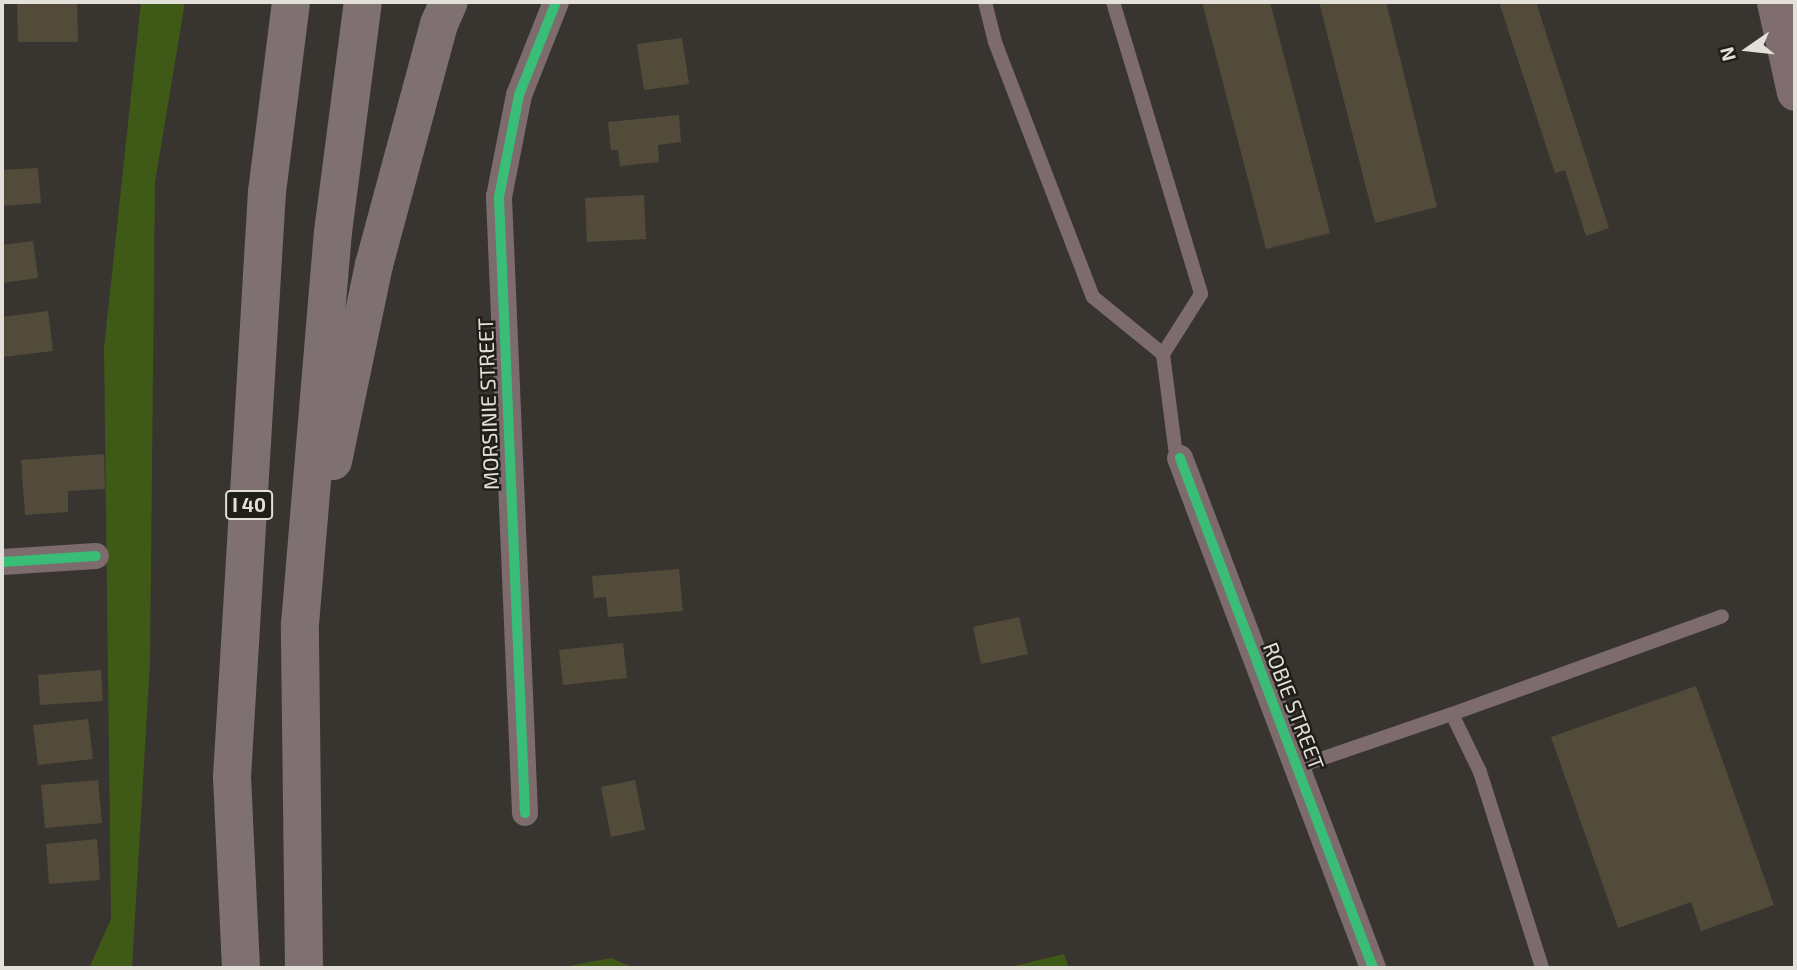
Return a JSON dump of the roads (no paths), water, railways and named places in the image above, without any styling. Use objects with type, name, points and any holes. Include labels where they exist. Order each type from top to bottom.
[{"type":"highway","points":[[285,2],[285,44]]},
{"type":"highway","name":"I 40","points":[[241,968],[232,777],[267,192],[291,2]]},
{"type":"highway","points":[[304,968],[300,624],[333,232],[363,2]]},
{"type":"highway","points":[[300,624],[374,265],[439,24],[449,2]]},
{"type":"main road","points":[[1775,2],[1795,92]]},
{"type":"street","name":"MORSINIE STREET","points":[[525,813],[499,197],[519,95],[556,2]]},
{"type":"street","name":"ROBIE STREET","points":[[1180,458],[1373,968]]},
{"type":"street","points":[[2,562],[96,556]]},
{"type":"lane","points":[[985,2],[995,42],[1093,298],[1163,354]]},
{"type":"lane","points":[[1113,2],[1201,294],[1163,354],[1175,448],[1180,458]]},
{"type":"lane","points":[[1297,767],[1722,616]]},
{"type":"lane","points":[[1452,714],[1480,772],[1542,968]]}]
